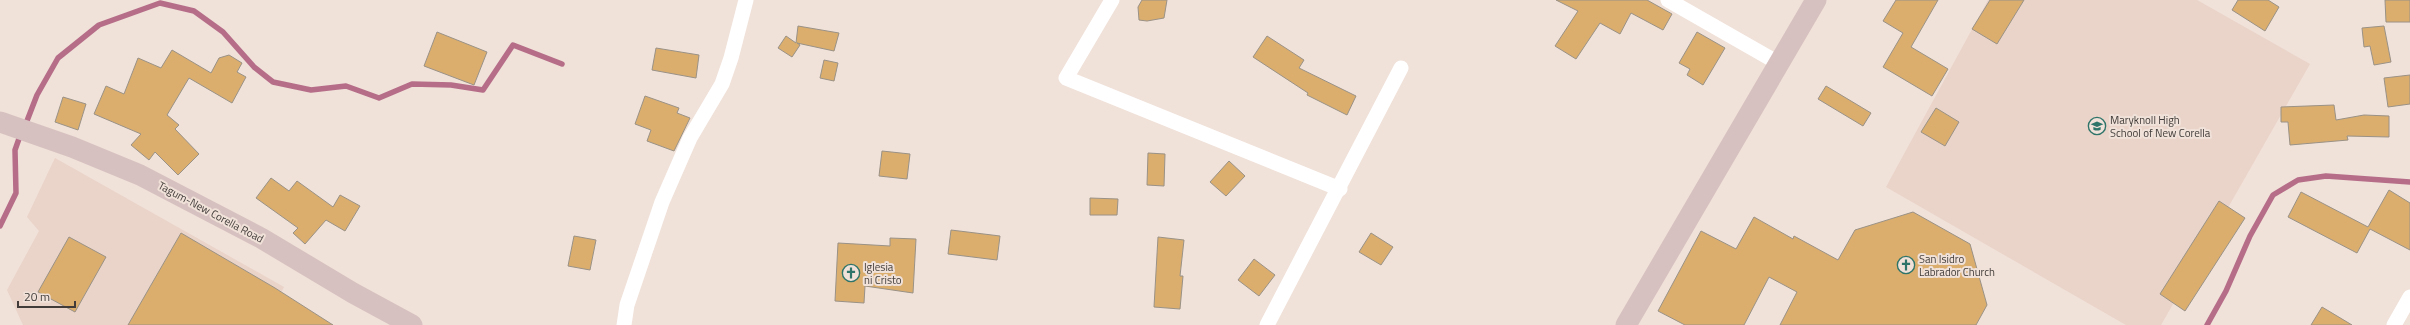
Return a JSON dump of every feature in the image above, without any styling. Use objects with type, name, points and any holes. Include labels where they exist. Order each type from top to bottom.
[{"type":"main road","points":[[1626,325],[1780,64],[1816,0]]},
{"type":"main road","name":"Tagum-New Corella Road","points":[[0,122],[72,147],[140,175],[261,238],[353,293],[412,325]]},
{"type":"street","points":[[624,325],[627,305],[662,202],[690,138],[722,84],[731,58],[746,0]]},
{"type":"street","points":[[1112,0],[1066,78],[1340,189]]},
{"type":"street","points":[[1668,0],[1780,64]]},
{"type":"street","points":[[1267,325],[1340,189],[1401,68]]},
{"type":"street","points":[[2394,325],[2410,297]]},
{"type":"shaded area","name":"Maryknoll High School of New Corella","points":[[1988,0],[2197,0],[2310,64],[2161,325],[2126,325],[1886,187]]},
{"type":"shaded area","points":[[55,158],[284,287],[264,325],[23,325],[7,290],[39,231],[27,217]]},
{"type":"building","points":[[1142,0],[1167,0],[1164,18],[1147,21],[1139,20],[1138,7]]},
{"type":"building","points":[[1556,0],[1647,0],[1672,14],[1663,30],[1631,13],[1620,34],[1600,23],[1576,59],[1555,46],[1578,11]]},
{"type":"building","points":[[1896,0],[1938,0],[1911,47],[1948,69],[1932,96],[1883,67],[1903,33],[1883,21]]},
{"type":"building","points":[[1990,0],[2024,0],[1997,44],[1972,29]]},
{"type":"building","points":[[2238,0],[2268,0],[2279,7],[2265,31],[2232,10]]},
{"type":"building","points":[[2385,0],[2410,0],[2410,22],[2386,22]]},
{"type":"building","points":[[798,26],[839,33],[834,51],[797,43],[800,45],[792,57],[778,48],[786,36],[796,43]]},
{"type":"building","points":[[2384,26],[2391,62],[2374,65],[2370,46],[2364,47],[2362,28]]},
{"type":"building","points":[[437,32],[487,52],[474,85],[424,66]]},
{"type":"building","points":[[1697,32],[1725,48],[1703,85],[1687,75],[1690,69],[1679,63]]},
{"type":"building","points":[[1267,36],[1304,60],[1299,68],[1356,96],[1347,115],[1307,95],[1308,93],[1253,57]]},
{"type":"building","points":[[656,48],[699,55],[696,78],[652,70]]},
{"type":"building","points":[[172,50],[211,73],[219,58],[229,55],[242,63],[237,72],[246,77],[232,103],[189,78],[167,115],[179,125],[175,129],[199,154],[178,175],[155,152],[149,160],[131,145],[141,134],[94,114],[106,86],[124,94],[138,58],[161,68]]},
{"type":"building","points":[[824,60],[838,63],[834,81],[820,78]]},
{"type":"building","points":[[2410,75],[2410,104],[2388,107],[2384,78]]},
{"type":"building","points":[[1826,86],[1871,113],[1863,126],[1818,99]]},
{"type":"building","points":[[645,96],[679,108],[677,113],[690,118],[674,151],[647,141],[651,130],[635,124]]},
{"type":"building","points":[[63,97],[86,104],[78,130],[55,122]]},
{"type":"building","points":[[2334,105],[2336,120],[2364,115],[2389,116],[2389,137],[2347,136],[2348,140],[2290,145],[2288,122],[2281,122],[2281,107]]},
{"type":"building","points":[[1936,108],[1959,122],[1945,146],[1921,132]]},
{"type":"building","points":[[882,151],[910,154],[907,179],[879,176]]},
{"type":"building","points":[[1148,153],[1165,154],[1164,186],[1147,185]]},
{"type":"building","points":[[1229,161],[1245,176],[1226,196],[1210,182]]},
{"type":"building","points":[[271,178],[289,191],[297,181],[333,207],[340,195],[360,206],[345,231],[326,220],[305,244],[293,233],[298,228],[256,198]]},
{"type":"building","points":[[2389,190],[2410,203],[2410,250],[2370,229],[2357,253],[2288,217],[2301,192],[2368,227]]},
{"type":"building","points":[[1090,198],[1118,199],[1117,215],[1090,215]]},
{"type":"building","points":[[2219,201],[2245,218],[2185,311],[2160,294]]},
{"type":"building","points":[[1913,212],[1970,244],[1987,305],[1976,325],[1780,325],[1797,292],[1769,277],[1744,325],[1685,325],[1658,311],[1701,231],[1736,249],[1754,217],[1793,239],[1794,236],[1838,260],[1855,230]]},
{"type":"building","points":[[951,230],[1000,236],[997,260],[948,254]]},
{"type":"building","points":[[181,233],[275,288],[333,325],[128,325]]},
{"type":"building","points":[[1371,233],[1393,247],[1381,265],[1359,252]]},
{"type":"building","points":[[574,236],[596,240],[590,270],[568,266]]},
{"type":"building","points":[[69,237],[106,257],[75,312],[38,292]]},
{"type":"building","points":[[1158,237],[1184,240],[1180,276],[1183,276],[1180,309],[1154,307]]},
{"type":"building","points":[[890,238],[916,239],[913,293],[865,286],[864,303],[835,301],[838,243],[890,246]]},
{"type":"building","points":[[1254,259],[1275,275],[1259,296],[1238,280]]},
{"type":"building","points":[[2322,307],[2352,325],[2311,325]]},
{"type":"waterway","points":[[25,126],[37,95],[58,58],[99,25],[160,3],[194,11],[223,32],[254,67],[273,82],[311,90],[346,86],[379,98],[412,84],[451,85],[483,90],[513,45],[562,64]]},
{"type":"waterway","points":[[0,226],[16,193],[15,150],[21,133]]},
{"type":"waterway","points":[[2207,325],[2226,291],[2250,236],[2273,195],[2298,180],[2326,176],[2410,182]]},
{"type":"place","name":"Maryknoll High School of New Corella","points":[[2097,126]]},
{"type":"place","name":"San Isidro Labrador Church","points":[[1906,265]]},
{"type":"place","name":"Iglesia ni Cristo","points":[[851,273]]}]
